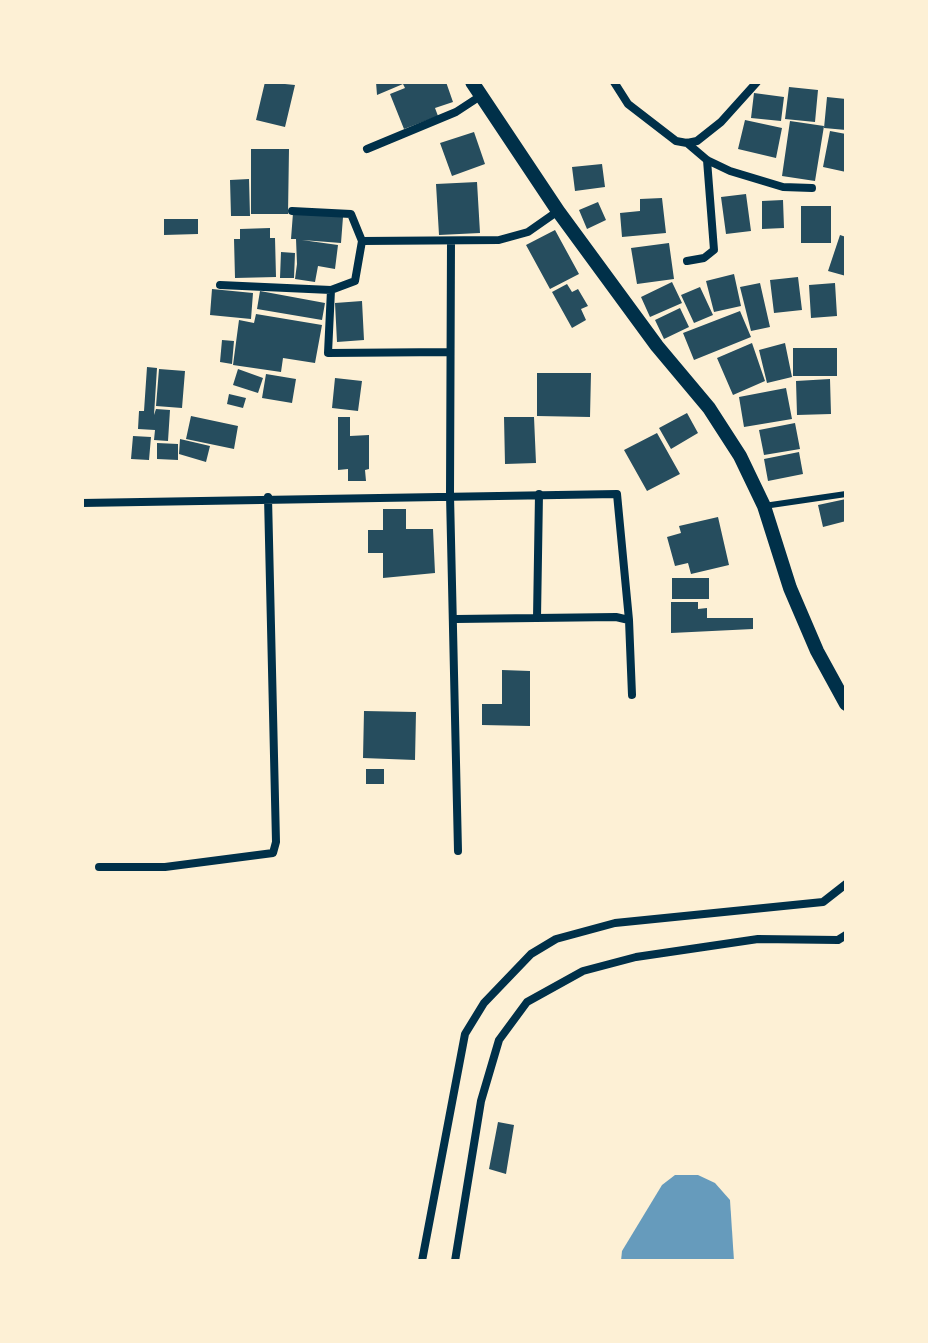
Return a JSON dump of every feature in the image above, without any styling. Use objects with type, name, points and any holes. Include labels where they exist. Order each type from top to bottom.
[{"type":"street","points":[[472,82],[558,211],[657,346],[709,408],[740,456],[764,506],[790,588],[817,651],[846,704]]},
{"type":"street","points":[[614,82],[628,104],[676,141],[687,143],[697,141],[721,122],[757,82]]},
{"type":"street","points":[[367,149],[456,112],[482,95]]},
{"type":"street","points":[[687,143],[707,160],[758,181],[812,188]]},
{"type":"street","points":[[687,261],[704,258],[714,250],[707,160]]},
{"type":"street","points":[[220,285],[331,290],[355,281],[362,241],[351,214],[292,211]]},
{"type":"street","points":[[362,241],[499,240],[528,232],[558,211]]},
{"type":"street","points":[[451,241],[450,495],[456,619],[458,851]]},
{"type":"street","points":[[331,290],[328,353],[450,352]]},
{"type":"street","points":[[537,618],[539,494]]},
{"type":"street","points":[[82,503],[268,497],[617,494],[629,620],[632,695]]},
{"type":"street","points":[[99,867],[165,867],[273,853],[276,842],[268,497]]},
{"type":"street","points":[[456,619],[616,617],[629,620]]},
{"type":"street","points":[[422,1261],[465,1034],[484,1003],[531,954],[556,939],[615,923],[823,902],[846,884]]},
{"type":"street","points":[[455,1261],[481,1101],[499,1040],[527,1002],[583,971],[636,957],[758,939],[838,940],[846,935]]},
{"type":"lane","points":[[764,506],[846,494]]},
{"type":"water","points":[[675,1175],[698,1175],[715,1183],[730,1200],[734,1261],[621,1261],[622,1251],[662,1185]]},
{"type":"building","points":[[265,82],[295,85],[285,127],[256,120]]},
{"type":"building","points":[[376,82],[446,82],[453,102],[435,108],[438,116],[404,129],[390,94],[405,88],[403,84],[377,95]]},
{"type":"building","points":[[789,87],[818,90],[815,122],[785,119]]},
{"type":"building","points":[[754,93],[784,97],[781,121],[751,118]]},
{"type":"building","points":[[827,97],[846,99],[846,130],[824,128]]},
{"type":"building","points":[[745,120],[782,128],[776,158],[738,149]]},
{"type":"building","points":[[790,121],[824,126],[815,181],[782,176]]},
{"type":"building","points":[[830,131],[846,134],[846,172],[823,167]]},
{"type":"building","points":[[474,132],[485,164],[452,176],[440,143]]},
{"type":"building","points":[[251,149],[289,149],[288,214],[251,214]]},
{"type":"building","points":[[602,164],[605,187],[575,191],[572,167]]},
{"type":"building","points":[[249,179],[250,216],[231,216],[230,180]]},
{"type":"building","points":[[477,182],[480,233],[439,235],[436,184]]},
{"type":"building","points":[[746,194],[751,231],[726,234],[721,197]]},
{"type":"building","points":[[662,198],[666,233],[622,237],[620,213],[640,211],[640,199]]},
{"type":"building","points":[[783,200],[784,228],[762,229],[762,201]]},
{"type":"building","points":[[598,202],[606,220],[587,229],[579,210]]},
{"type":"building","points":[[801,206],[831,206],[831,243],[801,243]]},
{"type":"building","points":[[293,213],[343,217],[341,243],[302,240],[338,245],[335,269],[318,266],[315,282],[295,279],[296,239],[291,239]]},
{"type":"building","points":[[164,219],[198,219],[198,234],[164,235]]},
{"type":"building","points":[[270,228],[270,238],[275,238],[276,277],[235,278],[234,239],[240,239],[240,229]]},
{"type":"building","points":[[555,230],[579,274],[550,289],[526,245]]},
{"type":"building","points":[[840,235],[846,237],[846,276],[828,271]]},
{"type":"building","points":[[669,243],[674,279],[637,284],[631,248]]},
{"type":"building","points":[[281,252],[295,253],[294,278],[280,278]]},
{"type":"building","points":[[734,274],[741,306],[714,312],[706,281]]},
{"type":"building","points":[[798,277],[802,310],[774,313],[770,280]]},
{"type":"building","points":[[672,282],[682,303],[650,317],[641,297]]},
{"type":"building","points":[[760,283],[770,327],[751,331],[740,287]]},
{"type":"building","points":[[835,283],[837,316],[811,318],[809,285]]},
{"type":"building","points":[[567,284],[572,292],[578,289],[588,306],[581,309],[586,320],[572,328],[552,292]]},
{"type":"building","points":[[700,287],[713,315],[694,323],[681,295]]},
{"type":"building","points":[[212,289],[253,293],[251,319],[210,315]]},
{"type":"building","points":[[260,291],[325,303],[322,320],[257,309]]},
{"type":"building","points":[[362,301],[364,340],[337,342],[335,303]]},
{"type":"building","points":[[680,308],[689,327],[664,339],[655,320]]},
{"type":"building","points":[[740,311],[751,337],[694,360],[683,333]]},
{"type":"building","points":[[256,314],[322,325],[315,363],[283,358],[281,372],[233,365],[239,320],[254,323]]},
{"type":"building","points":[[222,340],[234,341],[232,364],[220,362]]},
{"type":"building","points":[[752,343],[765,381],[733,395],[717,358]]},
{"type":"building","points":[[785,343],[792,377],[767,383],[759,350]]},
{"type":"building","points":[[793,348],[837,348],[837,376],[793,376]]},
{"type":"building","points":[[147,367],[157,368],[154,415],[156,409],[170,410],[168,441],[154,440],[155,430],[138,429],[139,411],[144,411]]},
{"type":"building","points":[[159,369],[185,371],[182,408],[156,406]]},
{"type":"building","points":[[238,369],[263,378],[258,393],[233,385]]},
{"type":"building","points":[[537,373],[591,373],[590,417],[537,416]]},
{"type":"building","points":[[266,374],[296,379],[292,403],[262,398]]},
{"type":"building","points":[[335,378],[362,381],[358,411],[332,408]]},
{"type":"building","points":[[830,379],[831,414],[797,415],[796,381]]},
{"type":"building","points":[[786,388],[792,419],[744,427],[739,397]]},
{"type":"building","points":[[229,394],[246,398],[243,408],[227,404]]},
{"type":"building","points":[[687,413],[698,433],[671,449],[659,428]]},
{"type":"building","points":[[191,416],[238,426],[234,449],[186,439]]},
{"type":"building","points":[[338,417],[350,417],[350,436],[369,435],[366,481],[348,481],[348,469],[338,470]]},
{"type":"building","points":[[504,417],[534,417],[536,463],[505,464]]},
{"type":"building","points":[[795,423],[800,449],[764,455],[759,430]]},
{"type":"building","points":[[657,433],[680,474],[647,491],[624,450]]},
{"type":"building","points":[[133,436],[151,437],[149,460],[131,459]]},
{"type":"building","points":[[180,439],[210,446],[206,462],[179,454]]},
{"type":"building","points":[[157,443],[178,444],[178,460],[157,459]]},
{"type":"building","points":[[799,452],[803,474],[768,481],[764,459]]},
{"type":"building","points":[[846,499],[846,521],[823,527],[818,505]]},
{"type":"building","points":[[383,509],[406,509],[406,529],[433,529],[435,573],[383,578],[383,553],[368,553],[368,530],[383,530]]},
{"type":"building","points":[[718,517],[729,565],[691,574],[688,563],[675,566],[667,537],[681,533],[679,526]]},
{"type":"building","points":[[672,578],[709,578],[709,599],[672,599]]},
{"type":"building","points":[[671,602],[698,602],[698,609],[707,608],[707,618],[753,618],[753,629],[671,633]]},
{"type":"building","points":[[502,670],[530,671],[530,726],[482,725],[482,704],[502,704]]},
{"type":"building","points":[[364,711],[416,712],[415,760],[363,758]]},
{"type":"building","points":[[366,769],[384,769],[384,784],[366,784]]},
{"type":"building","points":[[498,1122],[514,1125],[506,1174],[489,1169]]}]
